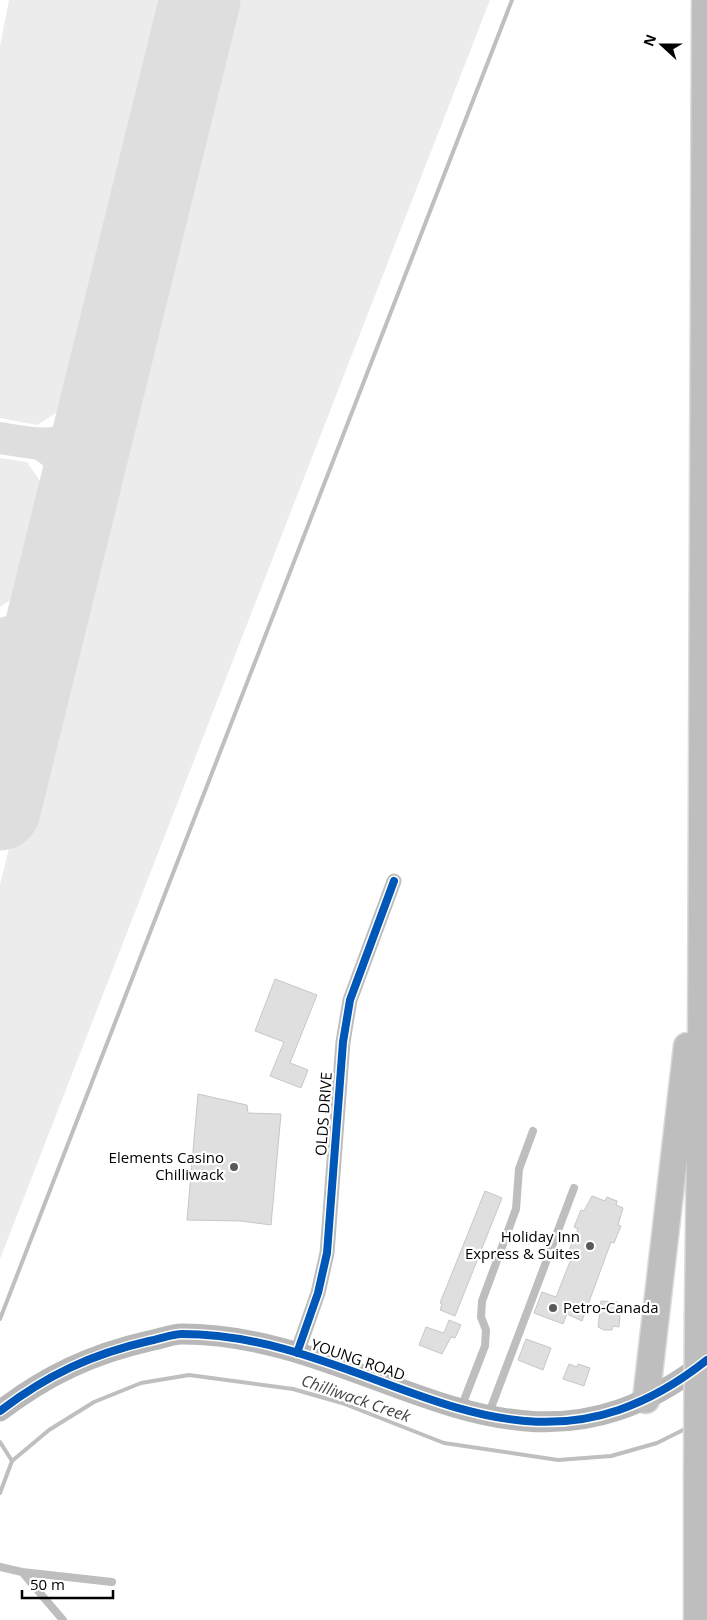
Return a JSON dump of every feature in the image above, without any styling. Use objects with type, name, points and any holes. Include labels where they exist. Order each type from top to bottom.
[{"type":"highway","points":[[697,1620],[705,0]]},
{"type":"highway","points":[[646,1400],[692,998],[695,900],[700,826]]},
{"type":"main road","name":"YOUNG ROAD","points":[[0,1411],[22,1394],[70,1366],[113,1349],[181,1334],[242,1339],[297,1354],[460,1410],[488,1416],[540,1422],[582,1420],[614,1413],[646,1400],[690,1374],[707,1360]]},
{"type":"street","name":"OLDS DRIVE","points":[[297,1354],[318,1292],[326,1253],[343,1042],[350,1000],[394,881]]},
{"type":"lane","points":[[460,1410],[485,1346],[486,1330],[481,1317],[482,1301],[516,1209],[519,1169],[533,1132]]},
{"type":"lane","points":[[488,1416],[574,1188]]},
{"type":"lane","points":[[0,1567],[22,1572],[112,1582]]},
{"type":"lane","points":[[22,1572],[63,1620]]},
{"type":"shaded area","points":[[9,0],[180,0],[81,397],[37,425],[0,418],[0,46]]},
{"type":"shaded area","points":[[218,0],[490,0],[0,1259],[0,885]]},
{"type":"shaded area","points":[[0,458],[27,462],[53,500],[31,586],[0,607]]},
{"type":"building","points":[[275,979],[317,995],[290,1063],[308,1070],[301,1088],[270,1076],[284,1042],[255,1031]]},
{"type":"building","name":"Elements Casino Chilliwack","points":[[198,1094],[247,1105],[248,1113],[281,1114],[271,1225],[241,1221],[187,1220]]},
{"type":"building","points":[[485,1191],[502,1198],[455,1316],[440,1310],[442,1304],[440,1303]]},
{"type":"building","name":"Holiday Inn Express & Suites","points":[[592,1196],[605,1201],[607,1197],[617,1201],[616,1205],[623,1208],[618,1225],[621,1226],[614,1243],[611,1242],[582,1321],[567,1314],[563,1324],[534,1313],[542,1292],[556,1297],[571,1259],[568,1258],[569,1250],[578,1229],[574,1227],[581,1210],[584,1211]]},
{"type":"building","points":[[601,1301],[617,1302],[615,1314],[620,1315],[619,1327],[613,1326],[612,1330],[604,1330],[598,1327]]},
{"type":"building","points":[[449,1320],[461,1325],[455,1338],[451,1337],[442,1354],[419,1345],[426,1327],[444,1333]]},
{"type":"building","name":"Petro-Canada","points":[[526,1339],[551,1348],[543,1370],[518,1360]]},
{"type":"building","points":[[569,1364],[577,1367],[578,1364],[590,1368],[584,1386],[563,1379]]},
{"type":"waterway","points":[[0,1319],[512,0]]},
{"type":"waterway","name":"Chilliwack Creek","points":[[0,1493],[12,1461],[49,1430],[94,1402],[141,1383],[189,1375],[293,1389],[342,1403],[444,1443],[558,1460],[611,1456],[657,1443],[689,1427]]},
{"type":"waterway","points":[[0,1442],[12,1461]]},
{"type":"taxiway","points":[[0,438],[45,444],[68,439],[89,422],[100,407]]},
{"type":"taxiway","points":[[42,445],[51,451],[68,471],[75,507]]},
{"type":"taxiway","points":[[0,634],[17,630],[30,623],[52,600]]},
{"type":"taxiway","points":[[0,636],[12,646],[25,663],[31,684]]},
{"type":"runway","points":[[0,810],[200,0]]},
{"type":"cycle path","points":[[297,1353],[318,1293],[327,1253],[343,1042],[350,1000],[394,881]]},
{"type":"cycle path","points":[[0,1411],[53,1376],[89,1359],[128,1346],[178,1334],[253,1341],[319,1360],[446,1404],[508,1419],[571,1420],[637,1403],[707,1360]]},
{"type":"place","name":"Elements Casino Chilliwack","points":[[234,1167]]},
{"type":"place","name":"Holiday Inn Express & Suites","points":[[590,1246]]},
{"type":"place","name":"Petro-Canada","points":[[553,1308]]}]
